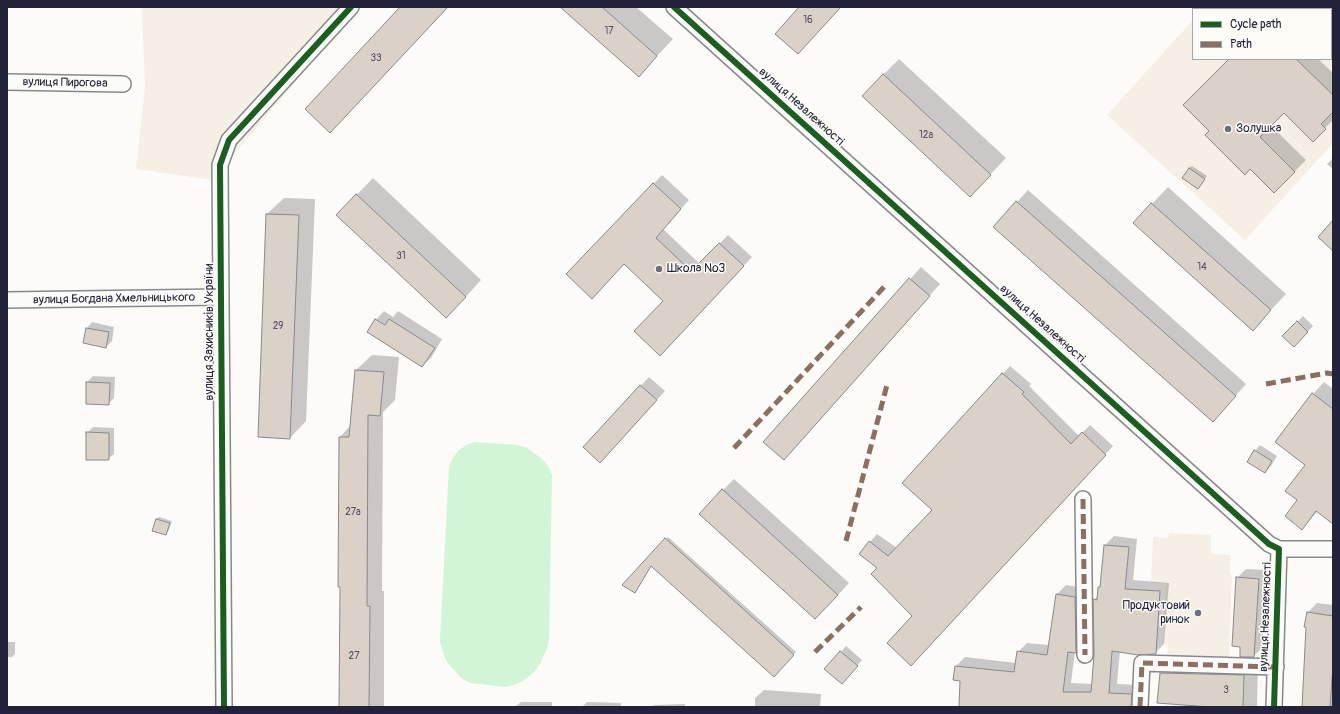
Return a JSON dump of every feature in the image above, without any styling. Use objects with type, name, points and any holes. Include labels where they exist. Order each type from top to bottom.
[{"type":"street","name":"вулиця Захисників України","points":[[224,707],[220,165],[229,140],[351,7]]},
{"type":"street","name":"вулиця Незалежності","points":[[674,7],[1269,544],[1279,548],[1274,707]]},
{"type":"street","name":"вулиця Пирогова","points":[[7,82],[123,84]]},
{"type":"street","name":"вулиця Богдана Хмельницького","points":[[7,300],[221,297]]},
{"type":"street","points":[[1083,499],[1085,655]]},
{"type":"street","points":[[1279,548],[1333,549]]},
{"type":"street","points":[[1140,707],[1142,663],[1276,667]]},
{"type":"shaded area","points":[[142,7],[358,7],[213,180],[136,169],[145,88]]},
{"type":"shaded area","name":"Золушка","points":[[1333,7],[1333,143],[1245,240],[1107,115],[1192,21],[1192,60],[1332,60],[1332,8],[1204,8]]},
{"type":"shaded area","name":"Продуктовий ринок","points":[[1169,533],[1211,535],[1211,554],[1230,555],[1230,574],[1232,575],[1229,660],[1167,657],[1168,644],[1163,643],[1166,584],[1151,583],[1153,537],[1168,538]]},
{"type":"green space","points":[[475,442],[526,447],[542,459],[548,466],[552,475],[549,639],[540,664],[534,672],[526,679],[506,687],[470,683],[461,678],[447,662],[440,641],[449,466],[458,451],[466,445]]},
{"type":"building","points":[[400,7],[448,7],[330,133],[305,109]]},
{"type":"building","points":[[560,7],[602,7],[657,56],[639,77]]},
{"type":"building","points":[[799,7],[841,7],[798,54],[775,34]]},
{"type":"building","points":[[1228,60],[1297,60],[1333,95],[1333,112],[1321,124],[1326,129],[1313,142],[1284,113],[1260,137],[1295,172],[1274,193],[1250,169],[1245,175],[1205,135],[1209,131],[1183,105]]},
{"type":"building","points":[[883,74],[991,175],[970,197],[862,96]]},
{"type":"building","points":[[1189,168],[1205,179],[1198,189],[1182,178]]},
{"type":"building","name":"Школа №3","points":[[653,183],[681,209],[656,238],[691,271],[719,243],[744,266],[660,356],[634,331],[663,301],[624,264],[592,299],[566,274]]},
{"type":"building","points":[[356,194],[466,297],[446,318],[336,215]]},
{"type":"building","points":[[1016,201],[1236,396],[1213,422],[993,227]]},
{"type":"building","points":[[1151,203],[1271,310],[1253,331],[1133,223]]},
{"type":"building","points":[[266,214],[299,215],[290,439],[258,437]]},
{"type":"building","points":[[1333,220],[1333,251],[1318,237]]},
{"type":"building","points":[[909,278],[930,296],[784,460],[763,442]]},
{"type":"building","points":[[375,319],[385,325],[389,319],[435,348],[422,367],[367,332]]},
{"type":"building","points":[[1297,321],[1308,332],[1294,347],[1282,336]]},
{"type":"building","points":[[86,328],[109,332],[106,348],[83,343]]},
{"type":"building","points":[[355,370],[384,372],[380,416],[368,415],[367,606],[370,606],[369,707],[339,707],[339,437],[349,437]]},
{"type":"building","points":[[1002,373],[1024,392],[1022,394],[1071,444],[1082,432],[1106,455],[911,666],[887,643],[912,616],[871,574],[877,568],[859,554],[869,541],[888,556],[932,510],[902,483]]},
{"type":"building","points":[[86,382],[110,383],[109,405],[86,404]]},
{"type":"building","points":[[640,385],[657,400],[600,463],[583,447]]},
{"type":"building","points":[[1312,393],[1333,409],[1333,524],[1316,511],[1302,530],[1285,516],[1297,500],[1285,491],[1305,465],[1275,442]]},
{"type":"building","points":[[86,432],[109,433],[109,460],[86,460]]},
{"type":"building","points":[[1254,450],[1272,461],[1265,473],[1247,462]]},
{"type":"building","points":[[722,489],[838,595],[815,619],[699,514]]},
{"type":"building","points":[[156,519],[170,523],[166,535],[152,531]]},
{"type":"building","points":[[665,538],[794,655],[774,677],[651,566],[635,593],[622,585]]},
{"type":"building","points":[[1104,545],[1129,547],[1125,589],[1160,591],[1156,654],[1138,655],[1112,651],[1109,693],[1132,694],[1131,707],[959,707],[960,681],[953,680],[955,666],[1014,672],[1017,651],[1047,655],[1056,594],[1075,597],[1076,653],[1068,652],[1063,692],[1091,692],[1094,655],[1093,599],[1097,600],[1098,587],[1100,587]]},
{"type":"building","points":[[1236,577],[1259,579],[1254,657],[1240,657],[1240,647],[1232,646]]},
{"type":"building","points":[[1307,612],[1333,616],[1333,665],[1330,707],[1302,707],[1306,627],[1304,627]]},
{"type":"building","points":[[840,651],[858,666],[842,684],[824,669]]},
{"type":"building","points":[[1160,673],[1244,675],[1243,707],[1210,707],[1157,703]]},
{"type":"marked path","points":[[734,448],[885,286]]},
{"type":"marked path","points":[[1266,384],[1327,373],[1333,374]]},
{"type":"marked path","points":[[846,541],[887,385]]},
{"type":"marked path","points":[[1083,499],[1085,655]]},
{"type":"marked path","points":[[815,652],[861,607]]},
{"type":"marked path","points":[[1140,707],[1142,663],[1276,667]]},
{"type":"cycle path","points":[[224,707],[220,165],[229,140],[351,7]]},
{"type":"cycle path","points":[[674,7],[1269,544],[1279,549],[1274,707]]},
{"type":"place","name":"Золушка","points":[[1228,129]]},
{"type":"place","name":"Школа №3","points":[[659,269]]},
{"type":"place","name":"Продуктовий ринок","points":[[1198,613]]}]
